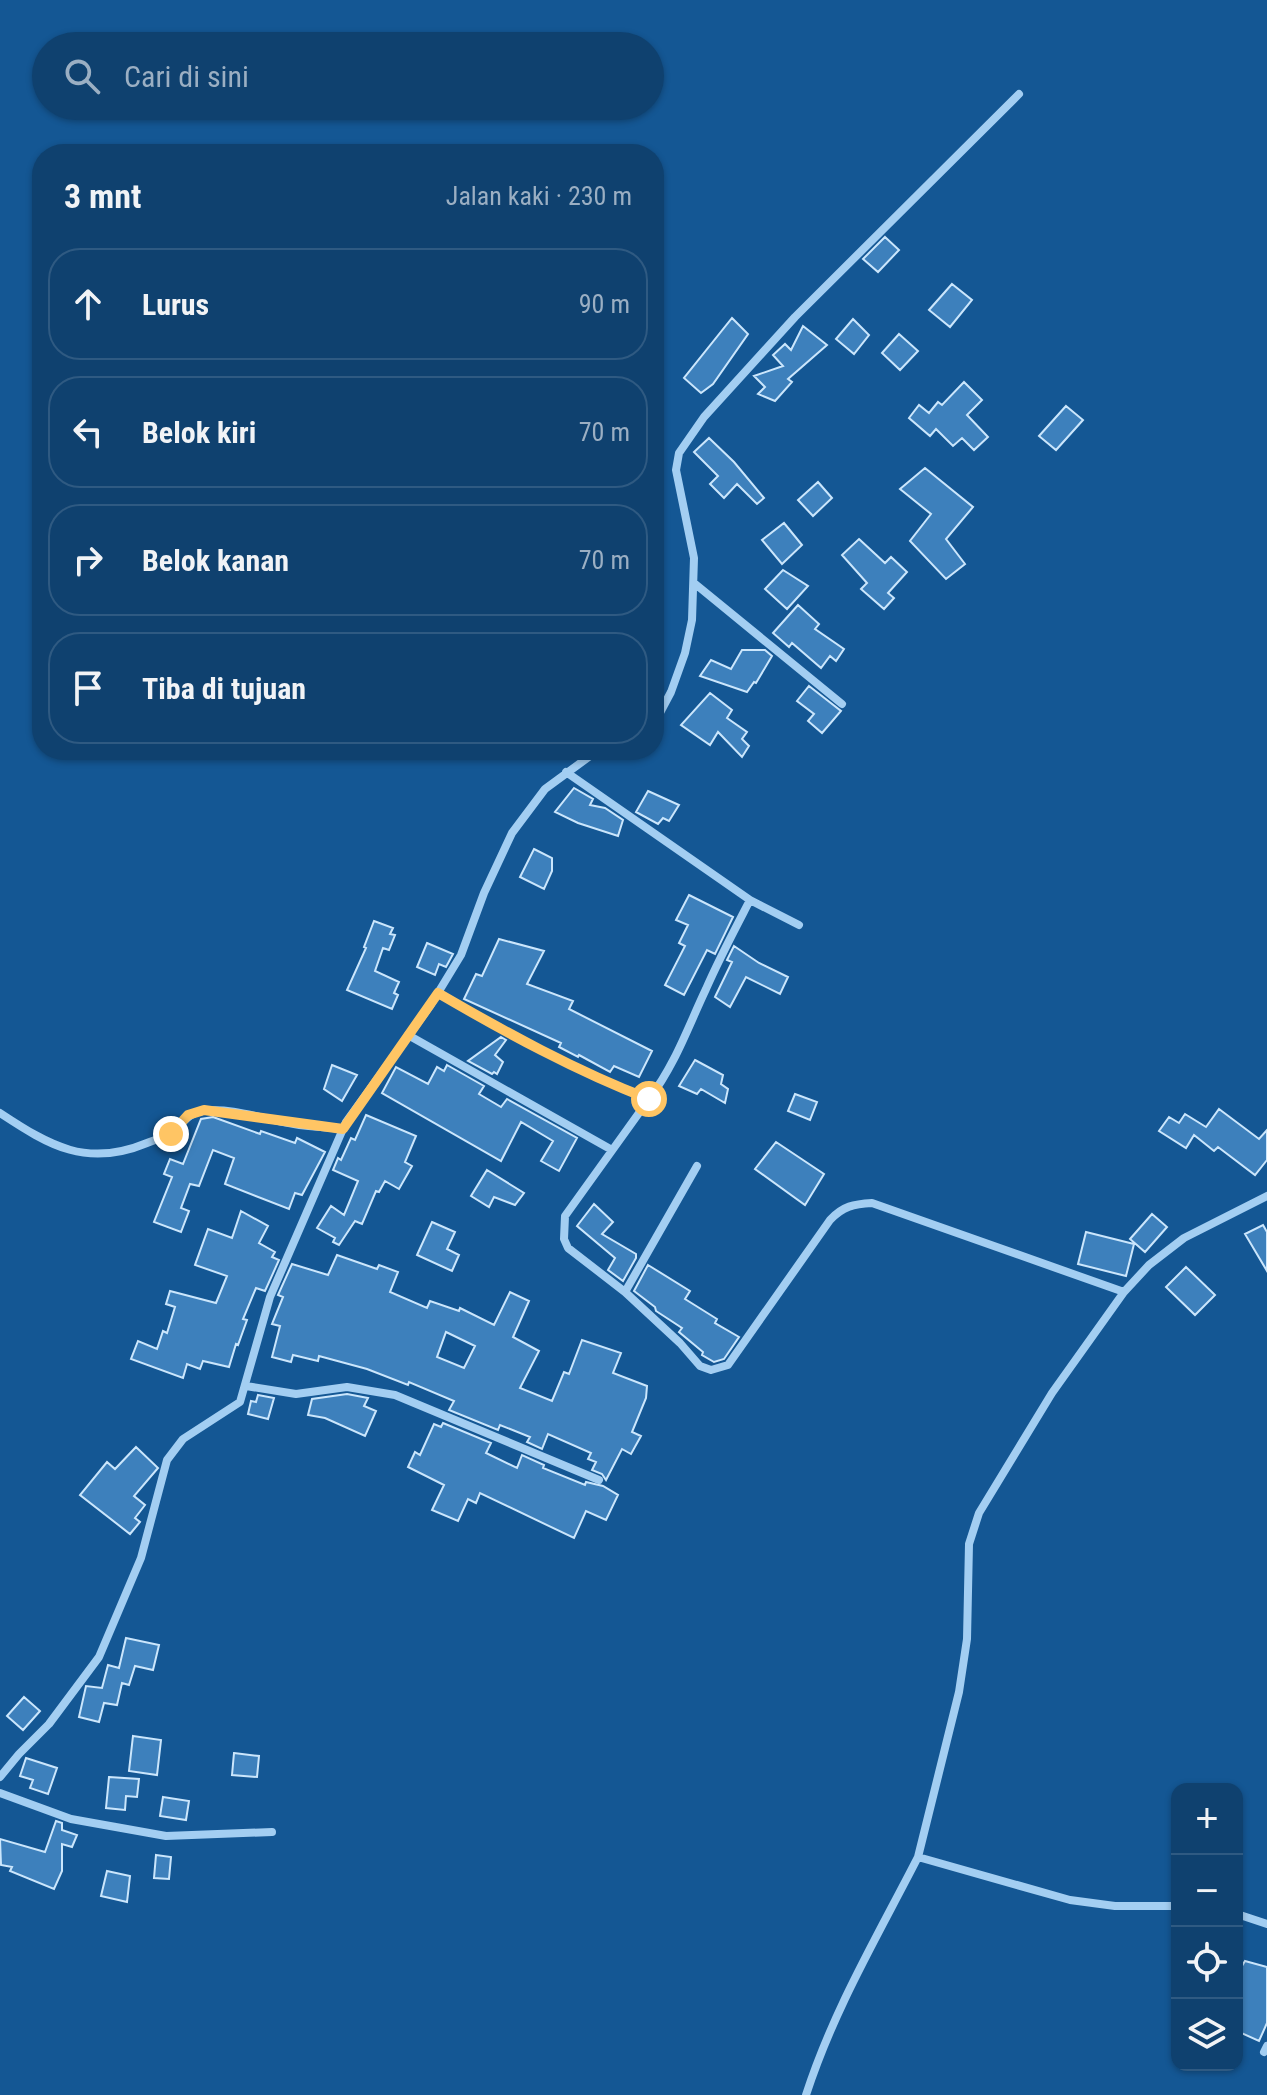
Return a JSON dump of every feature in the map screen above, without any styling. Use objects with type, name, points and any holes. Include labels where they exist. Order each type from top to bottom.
[{"type":"street","points":[[664,705],[685,653],[694,583],[694,558],[676,470],[679,453],[704,417],[795,317],[1019,94]]},
{"type":"street","points":[[694,583],[842,704]]},
{"type":"street","points":[[0,1777],[49,1724],[99,1657],[141,1558],[167,1460],[175,1447],[234,1407],[244,1394],[270,1297],[343,1129],[461,955],[484,893],[512,833],[545,789],[587,760]]},
{"type":"street","points":[[566,772],[750,900],[799,925]]},
{"type":"street","points":[[750,900],[670,1068],[565,1216],[562,1227],[568,1248],[625,1292],[700,1366],[711,1370],[728,1365],[841,1208],[872,1203],[1124,1292]]},
{"type":"street","points":[[438,993],[496,1026],[614,1085],[649,1099]]},
{"type":"street","points":[[408,1035],[612,1150]]},
{"type":"street","points":[[0,1113],[49,1144],[78,1152],[120,1154],[171,1134],[188,1115],[204,1110],[343,1129]]},
{"type":"street","points":[[625,1292],[697,1166]]},
{"type":"street","points":[[806,2095],[822,2045],[845,1993],[918,1857],[959,1692],[967,1639],[967,1558],[979,1513],[1052,1393],[1124,1292],[1165,1250],[1197,1230],[1267,1196]]},
{"type":"street","points":[[246,1386],[296,1394],[347,1387],[395,1395],[599,1480]]},
{"type":"street","points":[[0,1793],[71,1819],[166,1836],[272,1832]]},
{"type":"street","points":[[918,1857],[1070,1900],[1115,1906],[1171,1906]]},
{"type":"street","points":[[1243,1916],[1267,1924]]},
{"type":"building","points":[[885,237],[899,250],[878,272],[863,259]]},
{"type":"building","points":[[952,284],[972,300],[950,327],[929,310]]},
{"type":"building","points":[[732,318],[748,334],[713,384],[701,393],[684,378]]},
{"type":"building","points":[[853,319],[869,335],[854,354],[836,339]]},
{"type":"building","points":[[803,326],[827,345],[788,379],[792,382],[775,401],[758,394],[765,387],[754,376],[783,366],[773,355],[785,344],[791,350]]},
{"type":"building","points":[[899,334],[918,351],[900,370],[882,353]]},
{"type":"building","points":[[964,382],[982,400],[967,415],[988,437],[974,450],[962,438],[953,446],[936,429],[930,436],[909,418],[919,405],[929,413],[938,402],[942,405]]},
{"type":"building","points":[[1066,406],[1083,420],[1056,450],[1039,436]]},
{"type":"building","points":[[709,438],[764,498],[757,504],[737,484],[724,498],[710,484],[718,476],[694,452]]},
{"type":"building","points":[[925,468],[973,507],[946,539],[965,564],[946,579],[910,541],[931,514],[900,489]]},
{"type":"building","points":[[818,482],[832,498],[813,516],[798,500]]},
{"type":"building","points":[[784,523],[802,545],[782,564],[762,540]]},
{"type":"building","points":[[859,539],[885,563],[891,557],[907,572],[888,593],[894,598],[884,609],[861,589],[867,583],[842,555]]},
{"type":"building","points":[[783,570],[808,586],[787,609],[765,589]]},
{"type":"building","points":[[798,605],[819,624],[815,629],[844,649],[836,661],[830,656],[821,668],[792,643],[789,647],[773,633]]},
{"type":"building","points":[[742,650],[765,650],[772,656],[747,692],[700,676],[711,660],[731,669]]},
{"type":"building","points":[[809,686],[841,711],[822,733],[808,721],[814,714],[797,701]]},
{"type":"building","points":[[710,693],[732,710],[727,718],[747,732],[742,739],[749,746],[742,757],[718,732],[710,745],[681,725]]},
{"type":"building","points":[[574,788],[593,799],[590,805],[605,808],[623,820],[618,836],[555,812]]},
{"type":"building","points":[[648,791],[679,805],[669,821],[663,818],[658,824],[636,812]]},
{"type":"building","points":[[534,849],[552,858],[552,871],[544,889],[520,877]]},
{"type":"building","points":[[689,895],[733,917],[715,954],[707,950],[684,995],[665,985],[685,946],[679,943],[688,925],[676,920]]},
{"type":"building","points":[[374,921],[393,928],[390,934],[395,935],[389,950],[383,948],[375,971],[399,982],[392,1009],[347,990]]},
{"type":"building","points":[[499,939],[544,951],[527,984],[573,1001],[569,1009],[652,1051],[639,1077],[614,1066],[610,1072],[559,1047],[561,1043],[464,999],[476,974],[482,976]]},
{"type":"building","points":[[427,943],[453,954],[446,967],[439,964],[435,975],[417,967]]},
{"type":"building","points":[[734,946],[788,977],[780,994],[746,977],[730,1007],[715,997],[732,962],[727,960]]},
{"type":"building","points":[[501,1037],[506,1040],[495,1055],[503,1062],[497,1074],[468,1061]]},
{"type":"building","points":[[695,1060],[723,1075],[721,1084],[728,1089],[725,1103],[701,1089],[697,1094],[679,1086]]},
{"type":"building","points":[[332,1065],[357,1075],[342,1101],[324,1089]]},
{"type":"building","points":[[447,1065],[484,1086],[479,1094],[501,1107],[507,1099],[577,1138],[559,1171],[541,1161],[553,1141],[521,1122],[501,1161],[382,1093],[396,1067],[428,1084],[437,1067],[444,1071]]},
{"type":"building","points":[[795,1094],[817,1102],[810,1120],[788,1111]]},
{"type":"building","points":[[1219,1109],[1259,1139],[1267,1130],[1267,1160],[1255,1175],[1218,1147],[1214,1151],[1194,1135],[1186,1148],[1159,1131],[1169,1117],[1179,1123],[1185,1114],[1206,1127]]},
{"type":"building","points":[[366,1115],[416,1136],[405,1162],[412,1166],[399,1189],[385,1181],[379,1192],[376,1191],[362,1224],[355,1221],[339,1245],[333,1242],[335,1238],[317,1228],[331,1206],[344,1215],[358,1181],[333,1170],[351,1138],[355,1140]]},
{"type":"building","points":[[213,1117],[295,1143],[297,1138],[325,1152],[302,1195],[295,1193],[289,1209],[225,1184],[234,1158],[213,1150],[199,1186],[190,1184],[181,1208],[189,1211],[181,1232],[154,1222],[172,1177],[164,1174],[170,1159],[183,1164],[201,1119]]},
{"type":"building","points":[[776,1142],[824,1174],[805,1205],[755,1169]]},
{"type":"building","points":[[487,1170],[524,1193],[515,1205],[494,1197],[489,1207],[471,1196]]},
{"type":"building","points":[[594,1204],[613,1222],[602,1234],[636,1254],[623,1281],[608,1270],[615,1258],[577,1226]]},
{"type":"building","points":[[241,1211],[268,1226],[259,1243],[275,1252],[272,1257],[279,1260],[265,1291],[256,1288],[229,1367],[203,1361],[200,1369],[187,1364],[183,1378],[131,1359],[138,1341],[157,1349],[163,1331],[167,1333],[175,1307],[166,1304],[170,1291],[216,1303],[227,1276],[195,1265],[208,1229],[232,1238]]},
{"type":"building","points":[[1152,1214],[1167,1227],[1145,1252],[1130,1239]]},
{"type":"building","points":[[432,1222],[455,1232],[447,1249],[459,1255],[452,1271],[417,1255]]},
{"type":"building","points":[[1263,1225],[1267,1232],[1267,1271],[1245,1234]]},
{"type":"building","points":[[1086,1232],[1134,1244],[1126,1276],[1078,1264]]},
{"type":"building","points":[[337,1255],[377,1269],[379,1265],[398,1272],[390,1292],[427,1308],[430,1301],[459,1311],[460,1308],[494,1325],[510,1292],[529,1301],[513,1337],[539,1351],[520,1388],[552,1401],[564,1372],[569,1374],[582,1340],[621,1353],[613,1373],[647,1386],[646,1398],[632,1432],[641,1436],[631,1454],[622,1449],[606,1480],[602,1474],[592,1470],[596,1462],[588,1459],[591,1453],[548,1434],[542,1449],[527,1442],[530,1437],[500,1425],[498,1430],[449,1410],[454,1401],[409,1382],[408,1385],[367,1369],[319,1356],[318,1361],[293,1355],[291,1362],[272,1357],[280,1326],[272,1324],[283,1297],[278,1295],[292,1264],[328,1275]],"holes":[[[446,1332],[475,1346],[464,1368],[437,1357]]]},
{"type":"building","points":[[648,1265],[690,1291],[685,1299],[739,1337],[724,1359],[714,1362],[702,1355],[703,1352],[679,1332],[682,1328],[656,1311],[634,1291]]},
{"type":"building","points":[[1186,1267],[1215,1295],[1195,1315],[1166,1287]]},
{"type":"building","points":[[347,1394],[368,1398],[364,1406],[376,1411],[365,1436],[325,1418],[308,1415],[312,1399]]},
{"type":"building","points":[[258,1395],[274,1398],[268,1419],[248,1414],[251,1401],[256,1402]]},
{"type":"building","points":[[443,1423],[491,1443],[486,1453],[517,1468],[522,1455],[544,1465],[543,1468],[585,1485],[586,1482],[603,1486],[618,1495],[606,1520],[586,1511],[574,1538],[480,1493],[476,1503],[468,1499],[458,1521],[432,1510],[444,1485],[408,1467],[415,1452],[420,1455],[434,1424],[441,1427]]},
{"type":"building","points":[[136,1447],[158,1468],[134,1496],[145,1505],[135,1518],[140,1522],[130,1534],[80,1495],[107,1462],[115,1469]]},
{"type":"building","points":[[126,1638],[159,1645],[153,1670],[135,1666],[129,1685],[122,1683],[117,1705],[104,1703],[99,1722],[79,1717],[86,1686],[102,1688],[108,1665],[119,1668]]},
{"type":"building","points":[[24,1697],[40,1711],[23,1730],[7,1716]]},
{"type":"building","points":[[133,1736],[161,1740],[157,1775],[129,1771]]},
{"type":"building","points":[[234,1753],[259,1756],[257,1777],[232,1775]]},
{"type":"building","points":[[26,1758],[57,1768],[48,1794],[30,1788],[33,1780],[20,1776]]},
{"type":"building","points":[[109,1777],[139,1779],[137,1797],[126,1796],[125,1810],[106,1808]]},
{"type":"building","points":[[163,1797],[189,1801],[186,1820],[160,1816]]},
{"type":"building","points":[[56,1821],[62,1823],[62,1830],[77,1835],[72,1847],[62,1844],[62,1871],[54,1889],[10,1871],[12,1867],[1,1865],[0,1839],[45,1852]]},
{"type":"building","points":[[156,1855],[171,1857],[169,1879],[154,1878]]},
{"type":"building","points":[[107,1871],[130,1876],[127,1902],[101,1896]]},
{"type":"building","points":[[1245,1961],[1267,1967],[1267,2023],[1259,2041],[1243,2034]]},
{"type":"route","points":[[171,1134],[188,1115],[204,1110],[343,1129],[438,993],[496,1026],[614,1085],[649,1099]]}]
